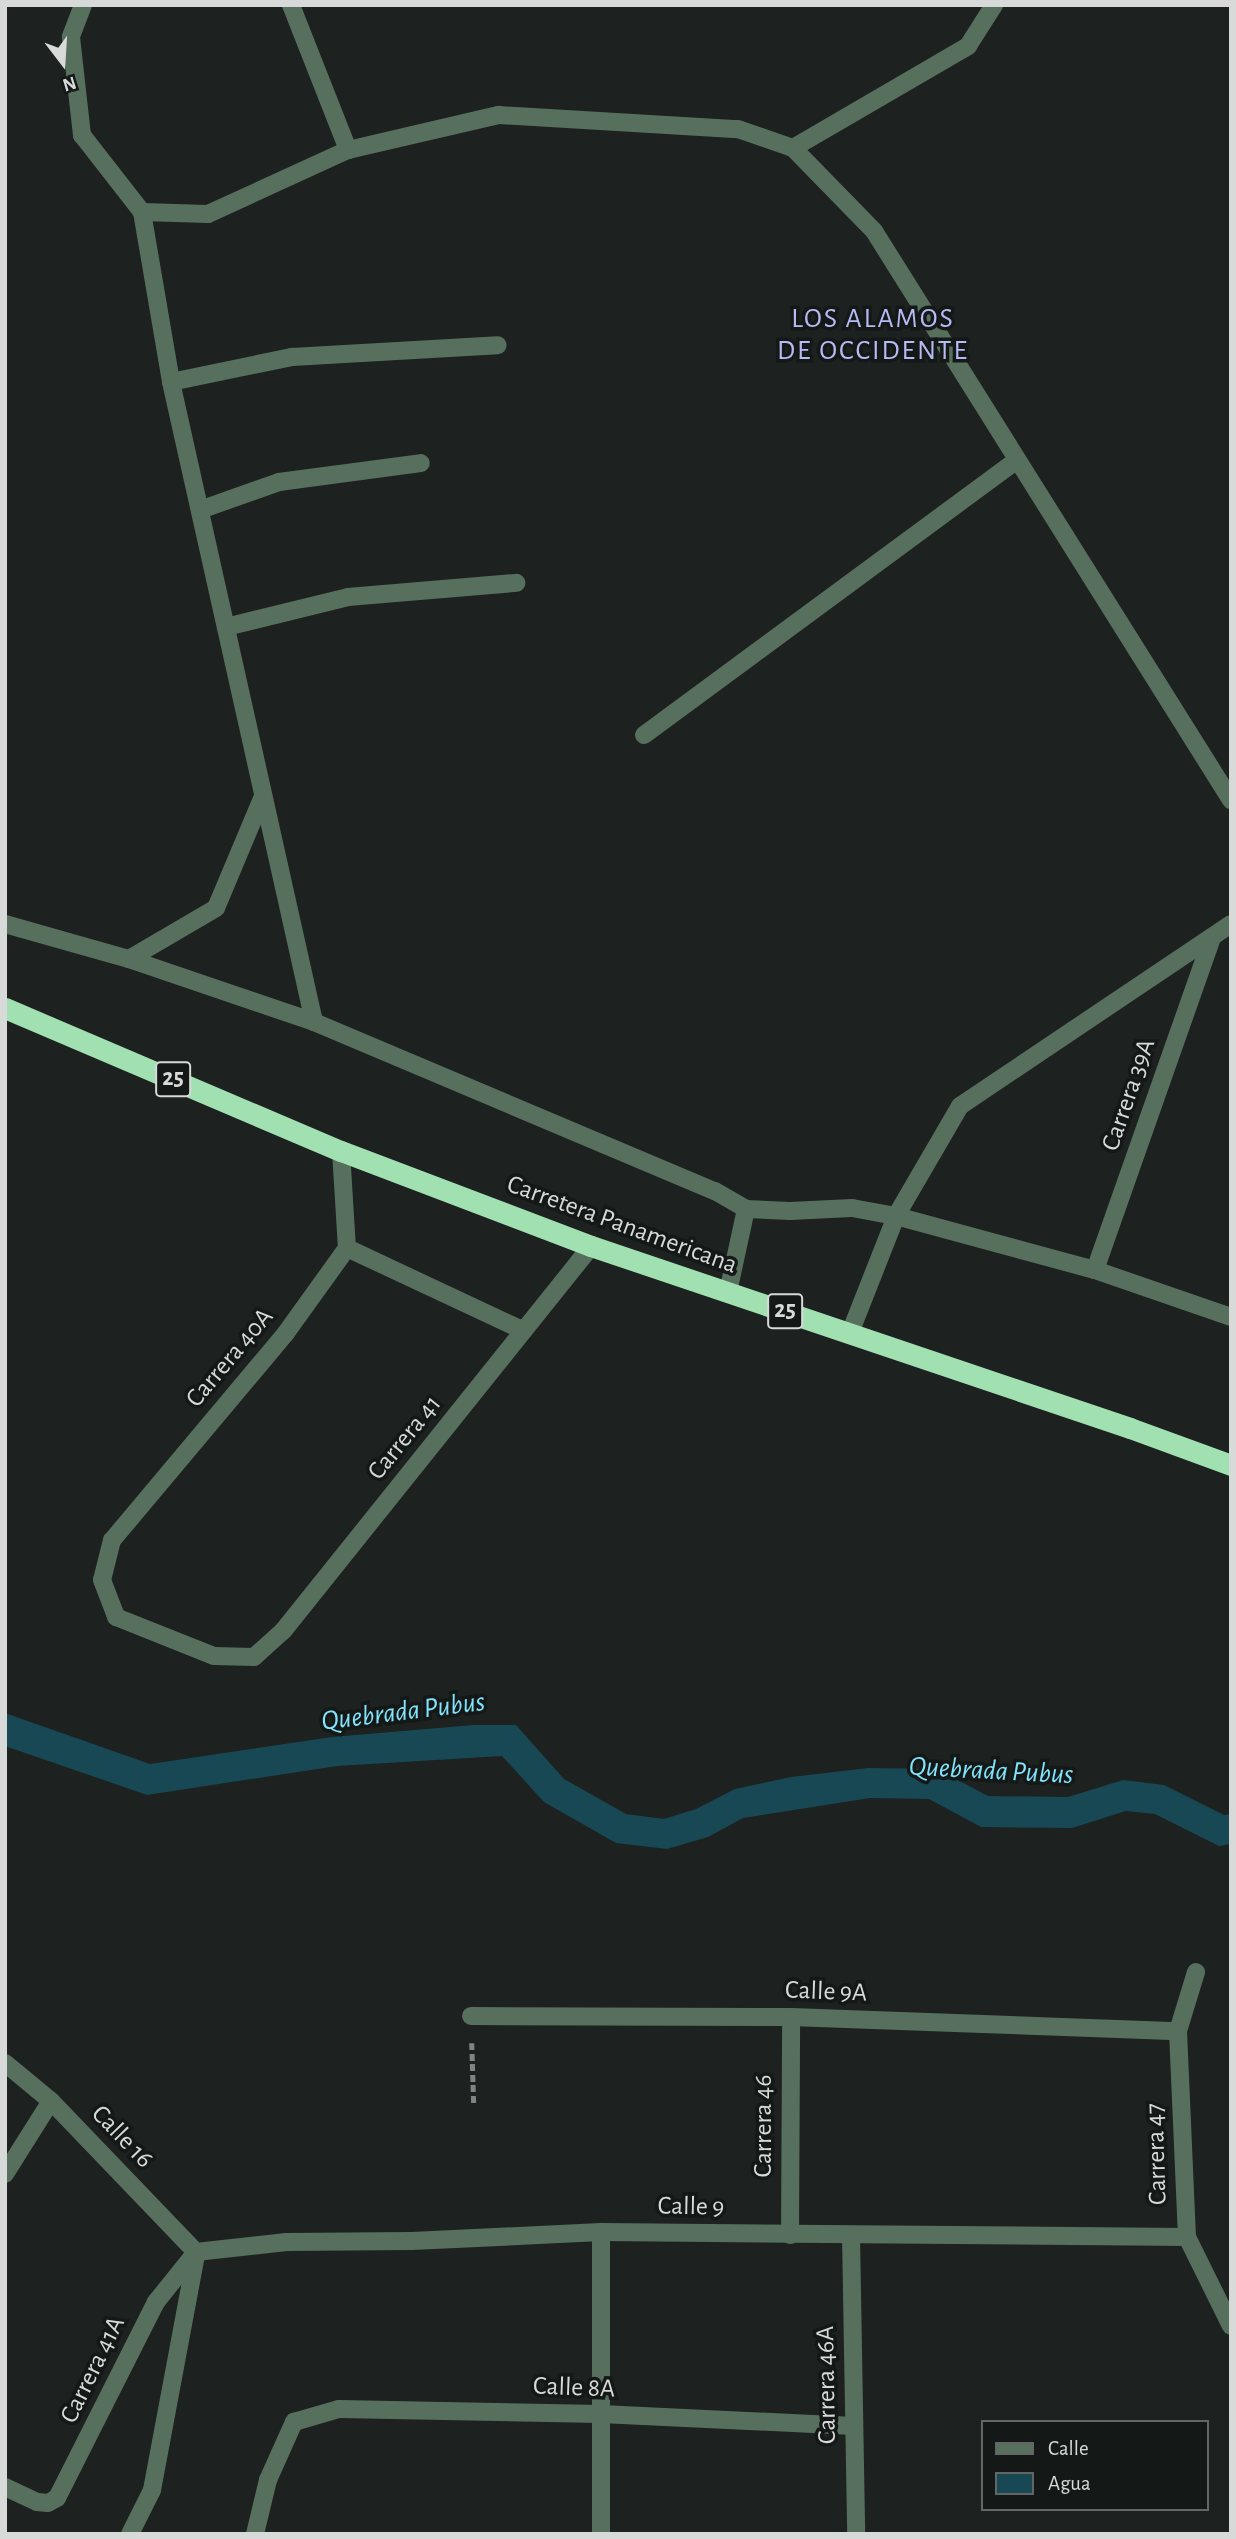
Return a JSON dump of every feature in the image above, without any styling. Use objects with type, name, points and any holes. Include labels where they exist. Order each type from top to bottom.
[{"type":"highway","name":"Carretera Panamericana","points":[[5,1007],[341,1151],[591,1246],[1231,1465]]},
{"type":"street","points":[[83,5],[71,37],[82,135],[142,212],[171,383],[314,1021]]},
{"type":"street","points":[[291,5],[348,150]]},
{"type":"street","points":[[793,148],[968,46],[994,5]]},
{"type":"street","points":[[142,212],[208,214],[348,150],[499,115],[738,129],[793,148],[874,231],[1231,800]]},
{"type":"street","points":[[171,383],[292,357],[498,345]]},
{"type":"street","points":[[644,735],[1017,460]]},
{"type":"street","points":[[200,510],[279,482],[421,463]]},
{"type":"street","points":[[226,627],[348,597],[516,583]]},
{"type":"street","points":[[129,959],[216,908],[262,796]]},
{"type":"street","points":[[5,924],[129,959],[314,1021],[715,1191],[746,1209],[790,1211],[852,1208],[896,1216],[1095,1270],[1231,1317]]},
{"type":"street","points":[[850,1334],[896,1216],[960,1106],[1231,924]]},
{"type":"street","name":"Carrera 39A","points":[[1095,1270],[1212,937]]},
{"type":"street","points":[[341,1151],[347,1248],[524,1331]]},
{"type":"street","points":[[728,1292],[746,1209]]},
{"type":"street","name":"Carrera 41","points":[[254,1657],[283,1631],[591,1246]]},
{"type":"street","name":"Carrera 40A","points":[[254,1657],[214,1656],[116,1617],[102,1580],[112,1540],[286,1333],[347,1248]]},
{"type":"street","name":"Carrera 47","points":[[1196,1972],[1178,2031],[1187,2237],[1231,2326]]},
{"type":"street","name":"Calle 9A","points":[[471,2016],[791,2017],[1178,2031]]},
{"type":"street","name":"Carrera 46","points":[[790,2235],[791,2017]]},
{"type":"street","name":"Calle 16","points":[[5,2063],[51,2101],[196,2252]]},
{"type":"street","points":[[5,2174],[51,2101]]},
{"type":"street","points":[[601,2232],[601,2534]]},
{"type":"street","name":"Calle 9","points":[[196,2252],[286,2242],[412,2241],[601,2232],[1187,2237]]},
{"type":"street","name":"Carrera 46A","points":[[851,2236],[856,2534]]},
{"type":"street","points":[[130,2534],[152,2490],[196,2252]]},
{"type":"street","name":"Carrera 41A","points":[[5,2487],[37,2502],[48,2503],[57,2498],[156,2302],[196,2252]]},
{"type":"street","name":"Calle 8A","points":[[255,2534],[268,2480],[294,2423],[339,2409],[601,2414],[854,2426]]},
{"type":"path","points":[[471,2016],[474,2105]]},
{"type":"water","points":[[5,1713],[150,1764],[332,1737],[473,1725],[516,1725],[564,1779],[626,1814],[664,1819],[696,1809],[735,1789],[791,1777],[868,1768],[937,1769],[988,1796],[1068,1797],[1123,1780],[1164,1785],[1224,1815],[1231,1814],[1231,1844],[1219,1846],[1155,1814],[1126,1811],[1072,1828],[981,1827],[929,1799],[870,1798],[743,1818],[708,1837],[667,1849],[616,1843],[544,1802],[502,1756],[337,1766],[147,1795],[5,1746]]},
{"type":"district","name":"LOS ALAMOS DE OCCIDENTE","points":[[873,335]]},
{"type":"water label","name":"Quebrada Pubus","points":[[403,1712]]},
{"type":"water label","name":"Quebrada Pubus","points":[[991,1771]]}]
